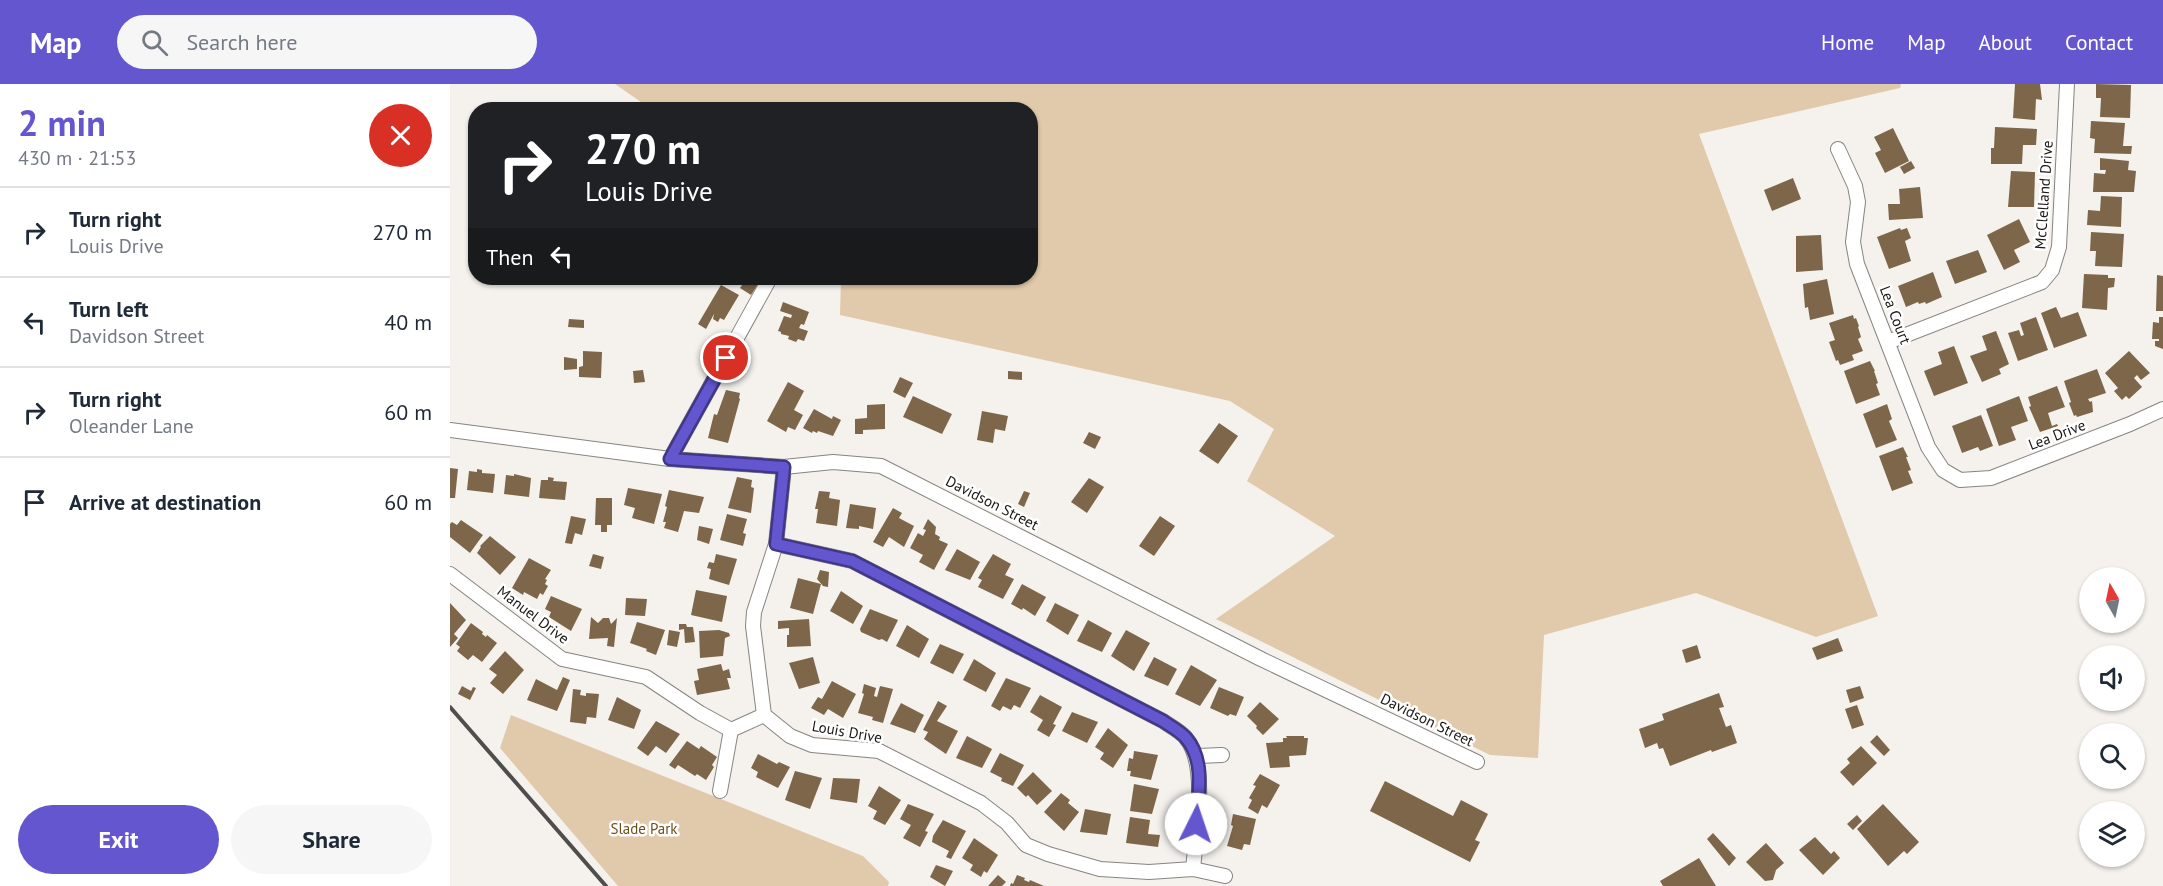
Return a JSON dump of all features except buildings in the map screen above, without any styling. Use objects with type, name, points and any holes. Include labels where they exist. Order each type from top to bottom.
[{"type":"street","name":"McClelland Drive","points":[[1888,342],[2042,282],[2052,270],[2059,247],[2067,84]]},
{"type":"street","name":"Lea Court","points":[[1838,149],[1855,186],[1858,202],[1853,242],[1857,264],[1928,447],[1942,470],[1960,480]]},
{"type":"street","points":[[670,459],[766,285]]},
{"type":"street","name":"Lea Drive","points":[[1960,480],[1991,478],[2163,409]]},
{"type":"street","name":"Davidson Street","points":[[450,430],[670,459],[784,467],[833,462],[881,466],[1261,659],[1477,762]]},
{"type":"street","points":[[720,791],[731,730],[764,716],[753,626],[754,612],[776,544],[784,467]]},
{"type":"street","points":[[776,544],[852,561],[1163,721],[1185,738],[1197,756],[1200,779],[1193,869]]},
{"type":"street","name":"Manuel Drive","points":[[450,574],[562,659],[646,676],[700,713],[731,730]]},
{"type":"street","name":"Louis Drive","points":[[764,716],[790,736],[812,745],[879,751],[981,803],[1006,822],[1026,845],[1048,854],[1101,869],[1149,872],[1193,869],[1225,876]]},
{"type":"street","points":[[1197,756],[1222,755]]},
{"type":"green space","points":[[615,84],[1901,84],[1900,88],[1699,134],[1878,616],[1816,637],[1696,593],[1544,635],[1538,758],[1490,755],[1216,619],[1335,536],[1247,481],[1274,429],[1230,401],[840,315],[841,285],[1038,285],[1038,102],[641,102]]},
{"type":"green space","name":"Slade Park","points":[[511,715],[863,856],[889,882],[888,886],[618,886],[500,748]]},
{"type":"railway","points":[[450,707],[606,886]]},
{"type":"route","points":[[726,358],[670,459],[784,467],[776,544],[852,561],[1163,721],[1185,738],[1197,756],[1200,779],[1196,824]]}]
